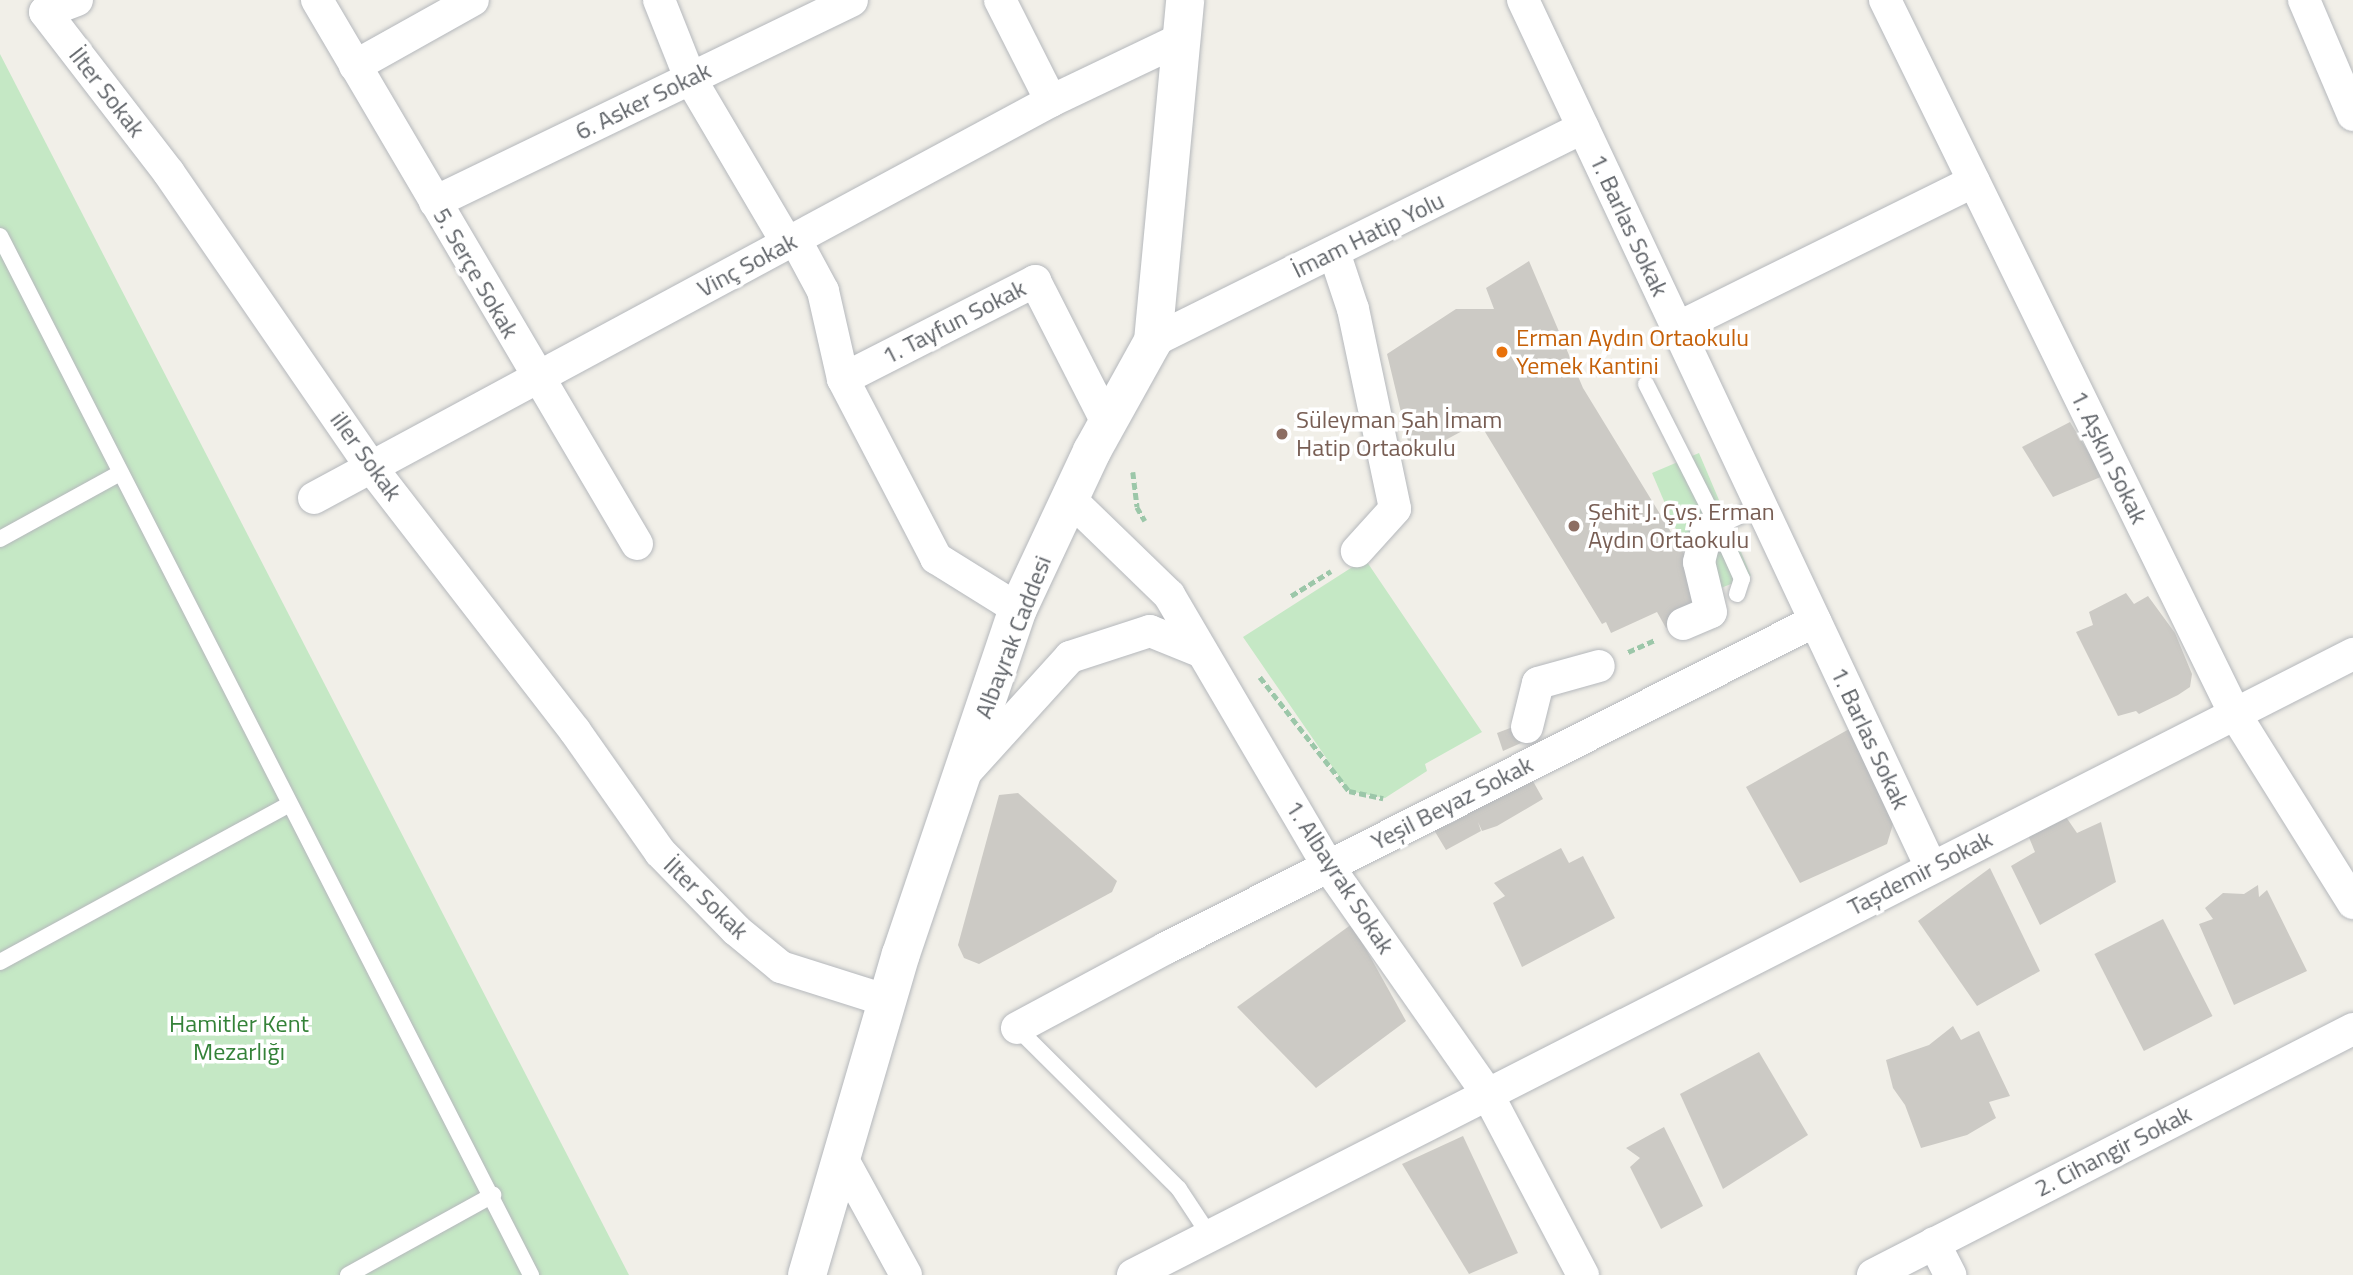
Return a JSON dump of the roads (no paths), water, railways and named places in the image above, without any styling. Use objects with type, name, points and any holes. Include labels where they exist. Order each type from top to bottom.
[{"type":"street","name":"İlter Sokak","points":[[77,0],[45,12],[169,173]]},
{"type":"street","name":"5. Serçe Sokak","points":[[317,0],[638,544]]},
{"type":"street","points":[[355,66],[473,0]]},
{"type":"street","points":[[659,0],[690,78],[823,291],[843,379],[936,558],[1018,609]]},
{"type":"street","name":"6. Asker Sokak","points":[[435,202],[852,0]]},
{"type":"street","points":[[999,0],[1051,102]]},
{"type":"street","name":"Albayrak Caddesi","points":[[807,1275],[888,1000],[1018,609],[1070,499],[1153,341],[1185,0]]},
{"type":"street","name":"1. Barlas Sokak","points":[[1523,0],[1931,867]]},
{"type":"street","name":"1. Aşkın Sokak","points":[[1885,0],[2235,714],[2353,903]]},
{"type":"street","points":[[2304,0],[2353,116]]},
{"type":"street","name":"Vinç Sokak","points":[[314,498],[1051,102],[1183,38]]},
{"type":"street","name":"İmam Hatip Yolu","points":[[1153,341],[1583,128]]},
{"type":"street","name":"iller Sokak","points":[[169,173],[372,467],[575,731]]},
{"type":"street","points":[[1677,328],[1974,181]]},
{"type":"street","points":[[1334,252],[1353,309],[1395,509],[1357,551]]},
{"type":"street","name":"1. Tayfun Sokak","points":[[843,379],[1035,281],[1108,424]]},
{"type":"street","name":"1. Albayrak Sokak","points":[[1070,499],[1169,596],[1328,866],[1487,1093],[1583,1275]]},
{"type":"street","points":[[1683,624],[1711,612],[1699,562],[1707,531],[1718,526]]},
{"type":"street","name":"Yeşil Beyaz Sokak","points":[[1017,1028],[1328,866],[1815,621]]},
{"type":"street","points":[[961,778],[1070,657],[1150,631],[1202,652]]},
{"type":"street","name":"Taşdemir Sokak","points":[[1133,1275],[2353,654]]},
{"type":"street","points":[[1527,727],[1538,683],[1599,666]]},
{"type":"street","name":"İlter Sokak","points":[[575,731],[660,852],[736,930],[781,967],[888,1000]]},
{"type":"street","name":"2. Cihangir Sokak","points":[[1873,1275],[2353,1029]]},
{"type":"street","points":[[842,1158],[906,1275]]},
{"type":"street","points":[[1934,1243],[1950,1275]]},
{"type":"lane","points":[[0,236],[288,805],[494,1195],[531,1275]]},
{"type":"lane","points":[[1646,384],[1742,579],[1737,594]]},
{"type":"lane","points":[[0,538],[120,473]]},
{"type":"lane","points":[[1718,526],[1761,506]]},
{"type":"lane","points":[[0,962],[288,805]]},
{"type":"lane","points":[[1017,1028],[1179,1189],[1210,1236]]},
{"type":"lane","points":[[348,1275],[494,1195]]},
{"type":"place","name":"Erman Aydın Ortaokulu Yemek Kantini","points":[[1502,352]]},
{"type":"place","name":"Süleyman Şah İmam Hatip Ortaokulu","points":[[1282,434]]},
{"type":"place","name":"Şehit J. Çvş. Erman Aydın Ortaokulu","points":[[1574,526]]},
{"type":"park label","name":"Hamitler Kent Mezarlığı","points":[[239,1038]]}]
